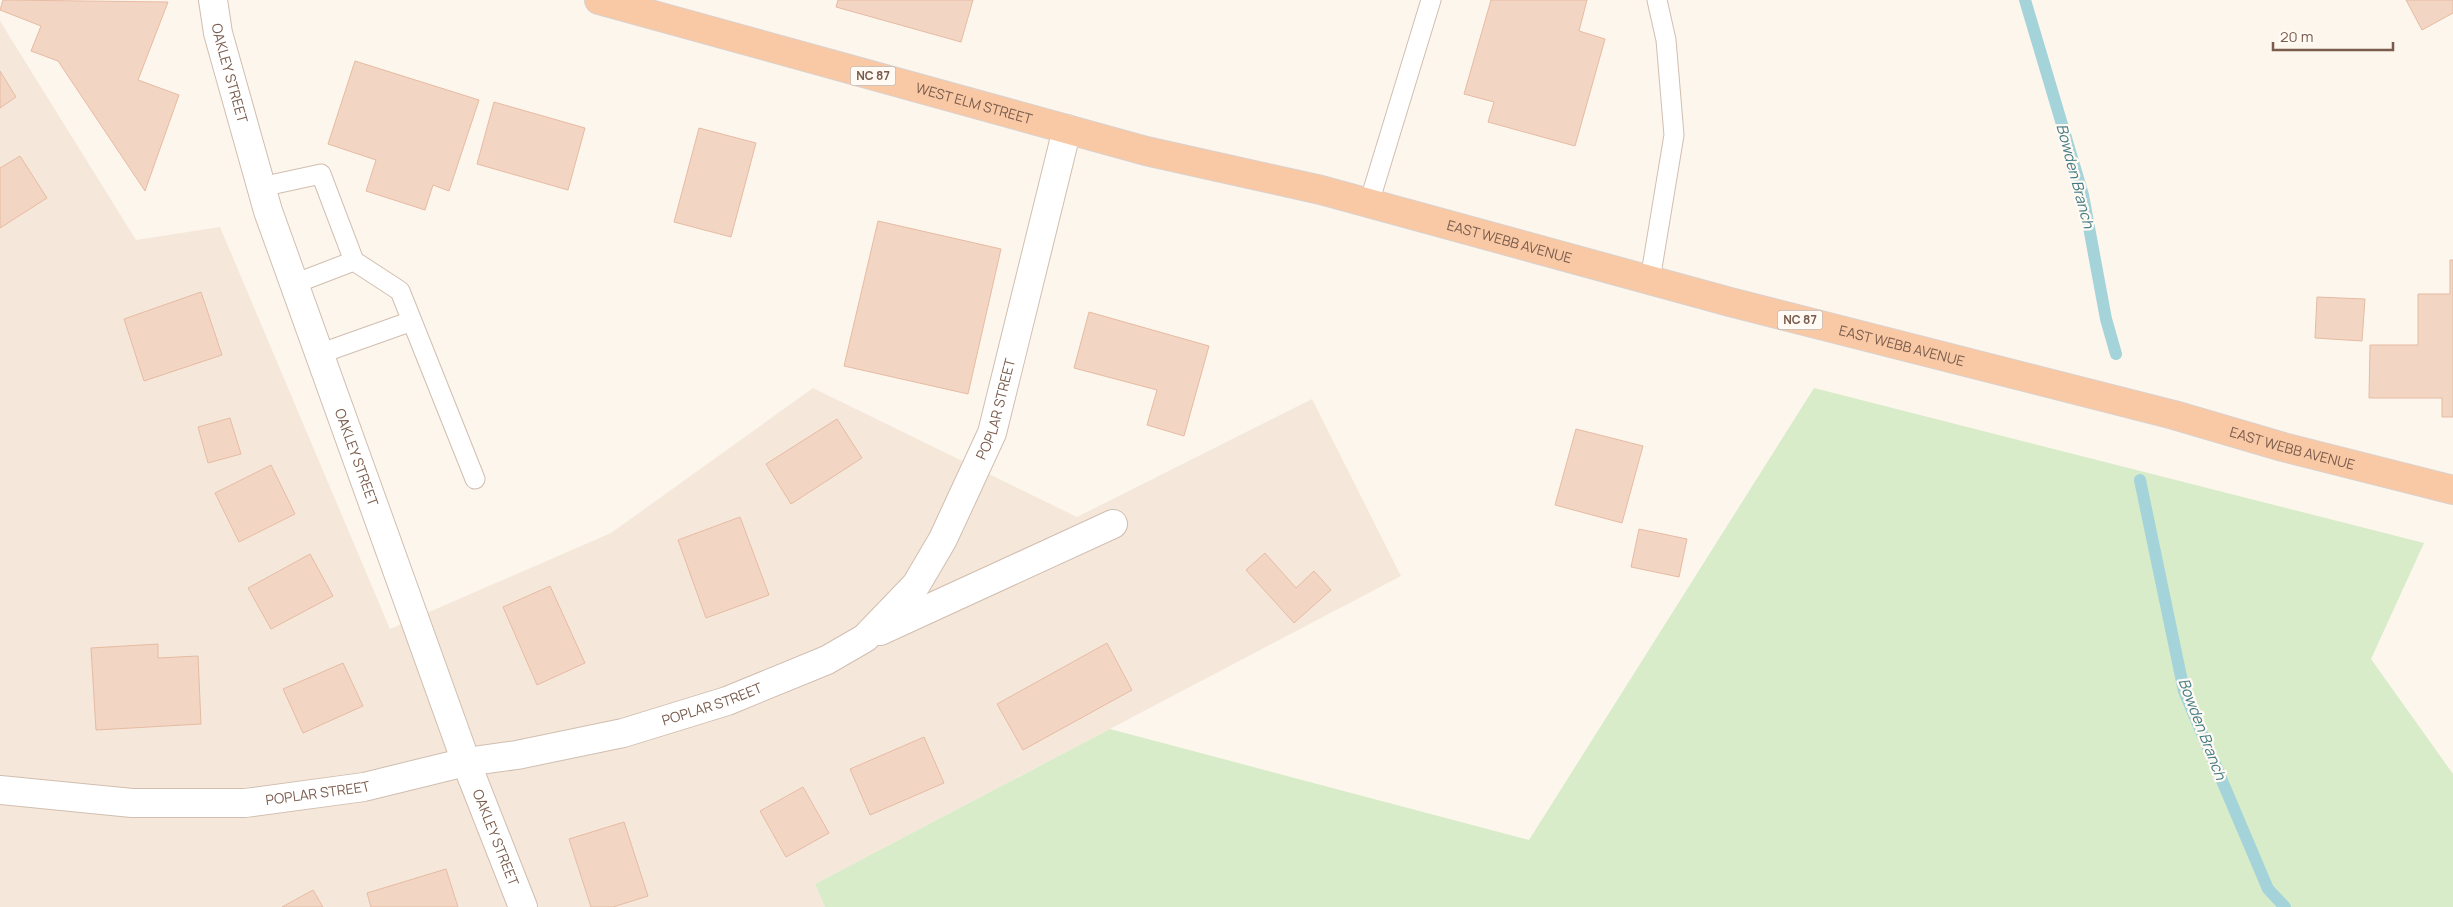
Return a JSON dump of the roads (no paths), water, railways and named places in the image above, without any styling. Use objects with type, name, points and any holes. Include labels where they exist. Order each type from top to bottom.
[{"type":"highway","name":"WEST ELM STREET","points":[[599,0],[1146,151]]},
{"type":"highway","name":"EAST WEBB AVENUE","points":[[1146,151],[1369,203],[1650,280],[2453,490]]},
{"type":"street","name":"OAKLEY STREET","points":[[213,0],[218,33],[261,187],[294,284],[466,762],[523,907]]},
{"type":"street","name":"POPLAR STREET","points":[[0,790],[132,803],[245,803],[364,787],[466,762],[517,755],[623,733],[717,704],[827,660],[865,638],[916,585],[943,539],[992,433],[1067,129]]},
{"type":"street","points":[[865,638],[1113,524]]},
{"type":"lane","points":[[1369,203],[1432,0]]},
{"type":"lane","points":[[1650,280],[1674,134],[1666,40],[1657,0]]},
{"type":"lane","points":[[261,187],[321,174],[354,262],[400,291],[475,479]]},
{"type":"lane","points":[[294,284],[354,262]]},
{"type":"lane","points":[[319,354],[412,321]]},
{"type":"waterway","name":"Bowden Branch","points":[[2025,0],[2083,195],[2106,319],[2116,354]]},
{"type":"waterway","name":"Bowden Branch","points":[[2140,480],[2184,691],[2268,889],[2285,907]]}]
